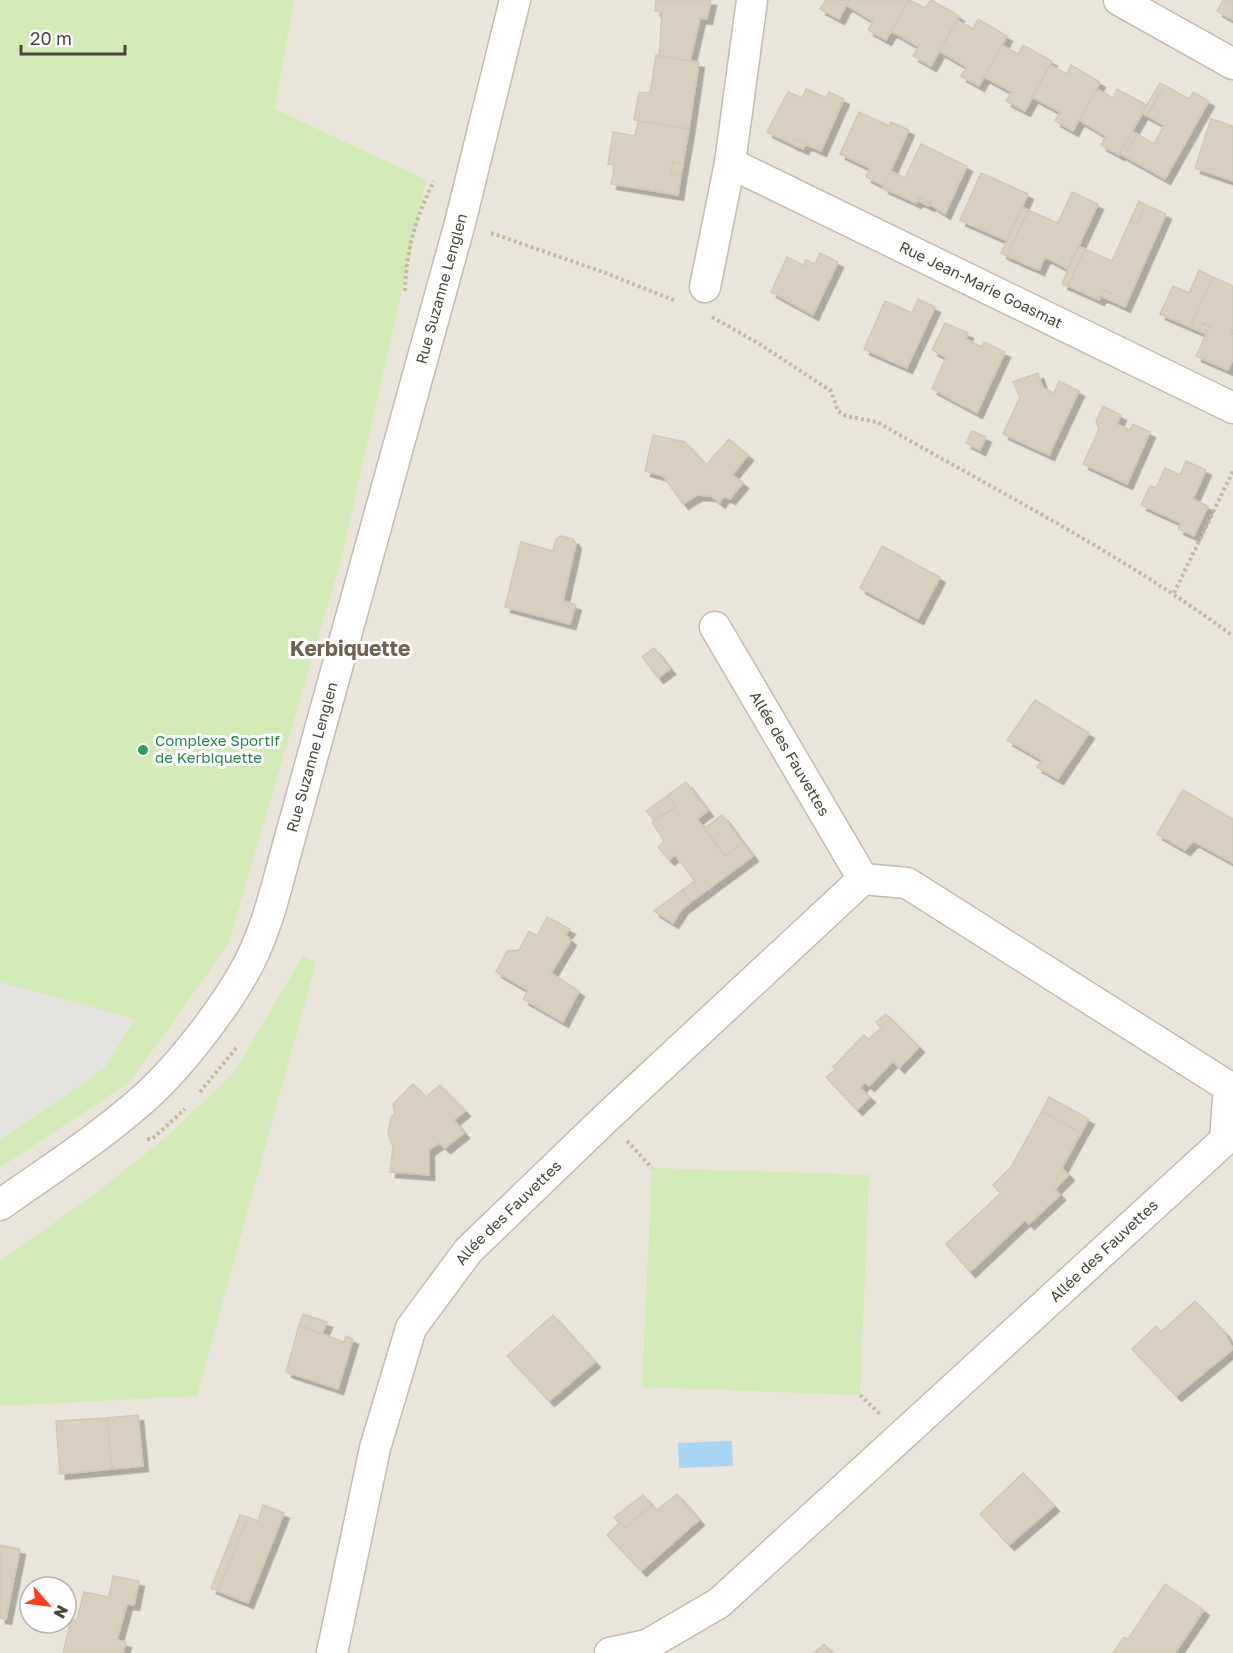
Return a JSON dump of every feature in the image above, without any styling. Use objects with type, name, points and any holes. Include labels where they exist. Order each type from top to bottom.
[{"type":"street","name":"Rue Suzanne Lenglen","points":[[0,1204],[99,1135],[152,1091],[212,1021],[244,973],[267,915],[307,777],[460,223],[515,0]]},
{"type":"street","points":[[698,301],[730,163],[752,0]]},
{"type":"street","points":[[1119,0],[1233,64]]},
{"type":"street","name":"Rue Jean-Marie Goasmat","points":[[730,163],[1233,408]]},
{"type":"street","name":"Allée des Fauvettes","points":[[715,627],[863,879]]},
{"type":"street","name":"Allée des Fauvettes","points":[[332,1653],[375,1448],[411,1328],[468,1251],[606,1118],[863,879],[907,883],[1228,1087],[1225,1140],[719,1603],[647,1645],[610,1653]]},
{"type":"path","points":[[405,294],[406,264],[418,212],[438,173]]},
{"type":"path","points":[[490,233],[603,272],[698,301],[831,391],[838,411],[846,416],[877,422],[1174,593],[1233,636]]},
{"type":"path","points":[[1174,593],[1233,471]]},
{"type":"shaded area","points":[[294,0],[1233,0],[1233,1653],[0,1653],[0,1168],[130,1082],[342,556],[427,180],[275,109]]},
{"type":"shaded area","points":[[0,982],[135,1019],[104,1069],[0,1140]]},
{"type":"green space","name":"Complexe Sportif de Kerbiquette","points":[[0,0],[294,0],[275,109],[427,180],[342,556],[228,945],[130,1082],[0,1168]]},
{"type":"green space","points":[[303,956],[316,962],[197,1396],[0,1406],[0,1261],[96,1193],[169,1135],[235,1071]]},
{"type":"green space","points":[[652,1168],[869,1175],[860,1395],[642,1387]]},
{"type":"water","points":[[732,1441],[733,1466],[679,1468],[678,1443]]},
{"type":"building","points":[[656,0],[711,0],[707,19],[700,18],[690,61],[659,56],[662,12],[655,11]]},
{"type":"building","points":[[826,0],[849,0],[839,19],[820,9]]},
{"type":"building","points":[[849,0],[909,0],[886,40],[868,30],[873,21],[846,5]]},
{"type":"building","points":[[909,0],[925,8],[931,0],[959,16],[931,66],[913,56],[919,47],[891,31]]},
{"type":"building","points":[[1223,0],[1233,0],[1233,20],[1217,11]]},
{"type":"building","points":[[978,19],[1007,36],[979,86],[961,76],[967,67],[939,51],[957,20],[973,29]]},
{"type":"building","points":[[1002,45],[1018,54],[1023,45],[1052,61],[1025,111],[1006,101],[1012,92],[984,77]]},
{"type":"building","points":[[656,55],[699,62],[689,129],[634,120],[639,92],[650,93]]},
{"type":"building","points":[[1050,65],[1067,74],[1071,65],[1100,82],[1073,131],[1055,121],[1060,112],[1032,97]]},
{"type":"building","points":[[1160,83],[1164,85],[1147,116],[1142,113]]},
{"type":"building","points":[[1164,85],[1189,99],[1193,92],[1209,101],[1165,179],[1124,156],[1137,134],[1154,144],[1164,125],[1147,116]]},
{"type":"building","points":[[806,89],[826,98],[829,92],[844,99],[821,151],[794,139],[792,144],[767,132],[788,92],[802,98]]},
{"type":"building","points":[[1097,89],[1113,98],[1117,89],[1147,105],[1119,155],[1101,145],[1106,136],[1079,120]]},
{"type":"building","points":[[859,112],[889,126],[891,122],[909,130],[884,186],[866,177],[870,168],[840,154]]},
{"type":"building","points":[[1211,119],[1233,126],[1233,181],[1195,168]]},
{"type":"building","points":[[638,121],[689,129],[683,164],[673,162],[670,174],[681,175],[678,195],[611,184],[615,165],[608,164],[613,132],[635,136]]},
{"type":"building","points":[[1132,131],[1137,134],[1124,156],[1120,154]]},
{"type":"building","points":[[794,139],[806,144],[803,149],[792,144]]},
{"type":"building","points":[[921,144],[967,166],[945,214],[919,197],[916,203],[883,188],[891,171],[905,178]]},
{"type":"building","points":[[673,162],[683,164],[681,175],[670,174]]},
{"type":"building","points":[[981,173],[1028,194],[1007,241],[960,220]]},
{"type":"building","points":[[1072,192],[1098,204],[1068,269],[1045,257],[1039,270],[1007,256],[1028,210],[1058,223]]},
{"type":"building","points":[[919,197],[931,203],[929,206],[917,200]]},
{"type":"building","points":[[1139,201],[1146,205],[1137,224],[1130,221]]},
{"type":"building","points":[[1146,205],[1166,214],[1125,307],[1108,299],[1111,293],[1104,290],[1099,300],[1068,286],[1085,249],[1112,261],[1130,221],[1137,224]]},
{"type":"building","points":[[1022,207],[1028,210],[1007,256],[1001,253]]},
{"type":"building","points":[[1078,246],[1085,249],[1068,286],[1062,284]]},
{"type":"building","points":[[820,253],[838,262],[813,315],[771,292],[787,257],[803,265],[806,260],[815,264]]},
{"type":"building","points":[[1199,270],[1213,277],[1190,327],[1160,314],[1173,286],[1189,293]]},
{"type":"building","points":[[1213,277],[1233,286],[1231,334],[1233,335],[1233,359],[1228,370],[1196,356],[1210,326],[1203,323],[1199,331],[1190,327]]},
{"type":"building","points":[[1104,290],[1111,293],[1108,299],[1101,296]]},
{"type":"building","points":[[918,299],[935,307],[907,368],[864,349],[885,301],[912,313]]},
{"type":"building","points":[[945,323],[968,333],[966,339],[982,347],[984,342],[1005,352],[977,413],[932,389],[946,357],[932,350]]},
{"type":"building","points":[[1203,323],[1210,326],[1206,334],[1199,331]]},
{"type":"building","points":[[1038,373],[1043,388],[1054,393],[1059,381],[1079,391],[1049,455],[1003,434],[1020,397],[1013,382]]},
{"type":"building","points":[[1103,406],[1121,415],[1117,424],[1130,430],[1133,424],[1150,432],[1127,484],[1083,464],[1099,429],[1096,421]]},
{"type":"building","points":[[972,431],[986,437],[980,450],[966,443]]},
{"type":"building","points":[[653,435],[685,442],[706,465],[729,439],[748,455],[732,475],[743,483],[730,499],[724,496],[720,503],[711,496],[697,495],[683,504],[663,476],[645,471]]},
{"type":"building","points":[[1186,461],[1206,470],[1193,499],[1208,506],[1194,536],[1178,529],[1181,523],[1141,505],[1150,486],[1156,488],[1165,468],[1180,475]]},
{"type":"building","points":[[561,536],[573,539],[576,544],[563,601],[576,605],[570,624],[505,607],[521,542],[553,551],[556,539]]},
{"type":"building","points":[[882,546],[940,577],[918,619],[860,588]]},
{"type":"building","points":[[654,648],[670,669],[658,678],[642,657]]},
{"type":"building","points":[[1035,700],[1089,733],[1058,779],[1037,767],[1042,760],[1007,740]]},
{"type":"building","points":[[686,782],[708,811],[697,819],[725,856],[743,843],[753,856],[691,902],[682,890],[695,881],[675,855],[669,860],[658,847],[664,841],[652,822],[676,807],[667,796]]},
{"type":"building","points":[[1183,790],[1233,819],[1233,863],[1193,841],[1185,850],[1157,834]]},
{"type":"building","points":[[667,796],[676,807],[655,820],[646,811]]},
{"type":"building","points":[[722,815],[743,843],[725,856],[705,828]]},
{"type":"building","points":[[682,890],[691,902],[682,909],[673,923],[654,911]]},
{"type":"building","points":[[547,917],[570,929],[565,935],[571,940],[551,973],[579,991],[563,1022],[523,999],[528,990],[496,972],[507,951],[519,950],[529,931],[537,936]]},
{"type":"building","points":[[886,1014],[919,1047],[899,1068],[893,1061],[869,1086],[865,1082],[860,1088],[870,1097],[857,1110],[826,1077],[836,1069],[833,1067],[864,1035],[869,1039],[881,1028],[876,1022]]},
{"type":"building","points":[[413,1084],[426,1097],[440,1085],[465,1111],[454,1120],[464,1133],[445,1148],[439,1143],[429,1150],[429,1175],[390,1172],[393,1147],[388,1134],[391,1117],[395,1114],[393,1104]]},
{"type":"building","points":[[1049,1097],[1089,1119],[1081,1133],[1042,1111]]},
{"type":"building","points":[[1042,1111],[1081,1133],[1062,1168],[1069,1175],[1055,1189],[1060,1195],[1029,1224],[1025,1220],[970,1272],[946,1244],[1001,1193],[993,1185],[1011,1167]]},
{"type":"building","points":[[1195,1301],[1224,1332],[1233,1349],[1176,1396],[1132,1349],[1156,1326],[1161,1332]]},
{"type":"building","points":[[303,1314],[327,1322],[322,1334],[299,1325]]},
{"type":"building","points":[[553,1315],[595,1362],[549,1401],[507,1356]]},
{"type":"building","points":[[299,1325],[344,1342],[346,1336],[353,1339],[338,1389],[286,1372]]},
{"type":"building","points":[[138,1415],[143,1466],[112,1469],[107,1418]]},
{"type":"building","points":[[107,1418],[112,1469],[60,1474],[56,1421]]},
{"type":"building","points":[[1023,1473],[1054,1506],[1009,1545],[980,1514]]},
{"type":"building","points":[[677,1494],[699,1520],[641,1571],[607,1535],[619,1523],[626,1527],[651,1505],[657,1510]]},
{"type":"building","points":[[643,1495],[651,1505],[626,1527],[619,1523],[614,1517]]},
{"type":"building","points":[[263,1505],[284,1513],[248,1603],[218,1591],[248,1517],[258,1521]]},
{"type":"building","points":[[240,1515],[248,1517],[218,1591],[211,1588]]},
{"type":"building","points":[[0,1545],[20,1549],[6,1619],[0,1618]]},
{"type":"building","points":[[113,1576],[139,1581],[134,1605],[127,1604],[117,1640],[126,1642],[123,1653],[63,1653],[67,1635],[78,1635],[78,1616],[84,1592],[109,1597]]},
{"type":"building","points":[[1165,1584],[1204,1610],[1175,1653],[1113,1653],[1124,1637],[1128,1639]]},
{"type":"building","points":[[824,1644],[833,1653],[814,1653]]},
{"type":"place","name":"Complexe Sportif de Kerbiquette","points":[[143,750]]},
{"type":"district","name":"Kerbiquette","points":[[350,649]]}]
